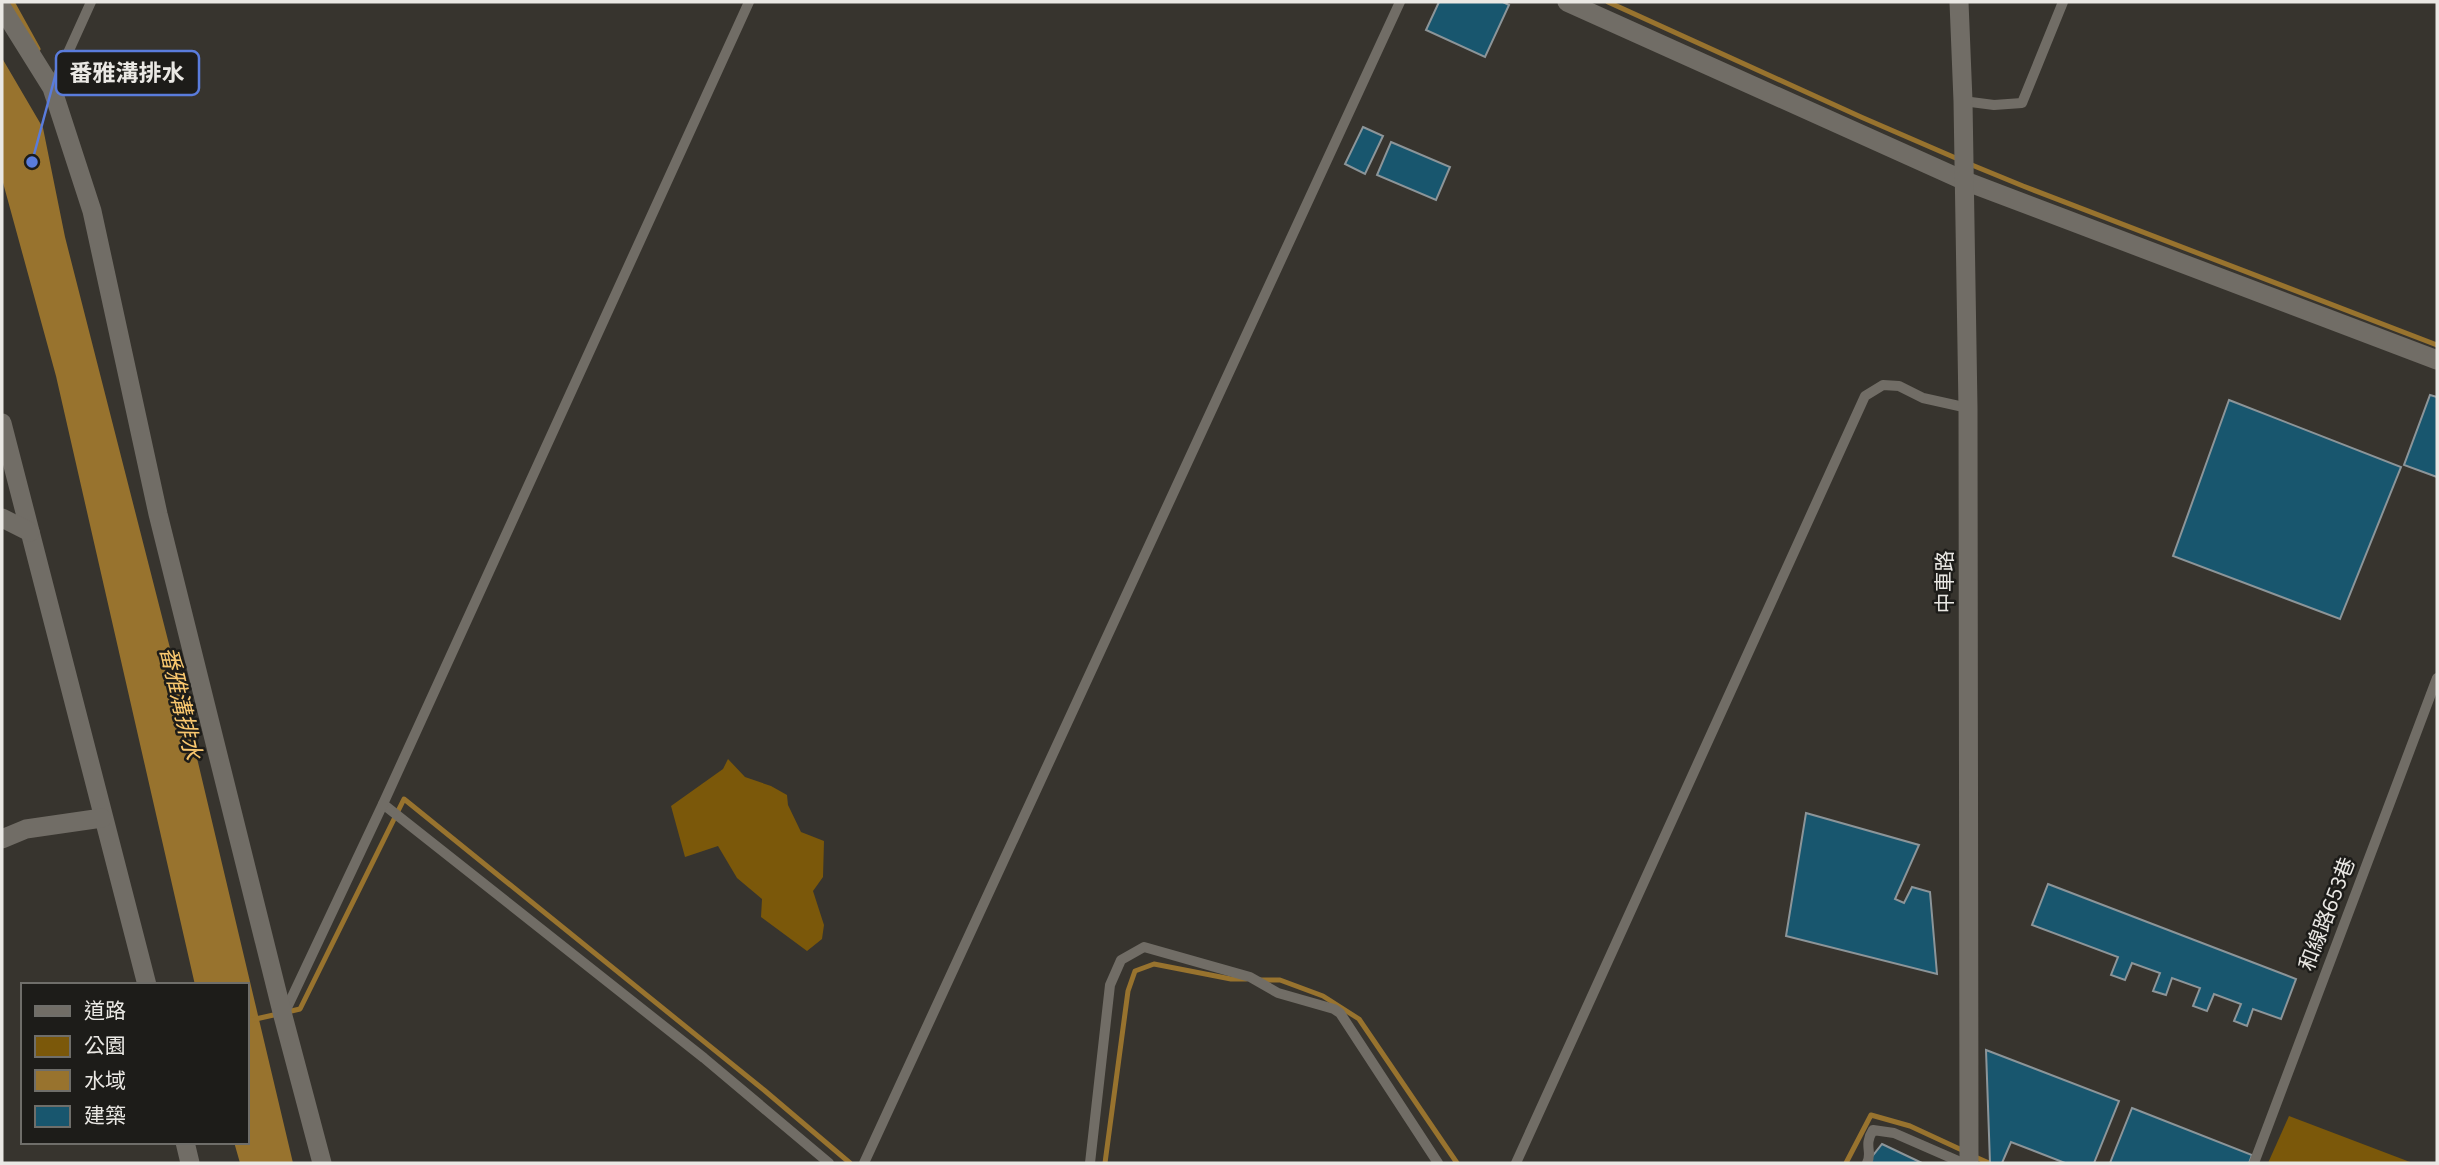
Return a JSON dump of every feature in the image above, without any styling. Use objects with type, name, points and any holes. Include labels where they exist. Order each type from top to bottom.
[{"type":"street","points":[[1567,2],[1965,181],[2437,360]]},
{"type":"street","name":"中車路","points":[[1959,2],[1964,101],[1968,408],[1969,1163]]},
{"type":"street","points":[[2,8],[52,88],[92,211],[158,514],[322,1163]]},
{"type":"street","points":[[2,423],[146,983]]},
{"type":"street","points":[[2,518],[30,532]]},
{"type":"street","points":[[2,839],[26,829],[103,818]]},
{"type":"street","points":[[185,1144],[190,1163]]},
{"type":"lane","points":[[52,88],[91,2]]},
{"type":"lane","points":[[283,1016],[383,804],[749,2]]},
{"type":"lane","points":[[864,1162],[1400,2]]},
{"type":"lane","points":[[1964,101],[1994,105],[2022,103],[2063,2]]},
{"type":"lane","points":[[1516,1163],[1865,396],[1883,385],[1899,386],[1923,398],[1968,408]]},
{"type":"lane","name":"和線路653巷","points":[[2254,1163],[2437,678]]},
{"type":"lane","points":[[383,804],[704,1058],[829,1163]]},
{"type":"lane","points":[[1090,1163],[1110,985],[1121,960],[1144,947],[1250,977],[1278,993],[1340,1013],[1438,1163]]},
{"type":"lane","points":[[1867,1163],[1867,1140],[1873,1130],[1894,1133],[1963,1163]]},
{"type":"green space","points":[[728,759],[745,777],[787,795],[788,805],[801,832],[824,841],[823,877],[813,891],[824,925],[822,939],[807,951],[761,917],[762,899],[737,878],[718,846],[685,857],[671,806],[723,769]]},
{"type":"green space","points":[[2289,1116],[2410,1162],[2410,1163],[2268,1163]]},
{"type":"water","points":[[2,58],[43,128],[65,237],[183,699],[293,1163],[240,1163],[235,1144],[248,1144],[248,983],[195,983],[56,376],[2,179]]},
{"type":"building","points":[[1439,2],[1503,2],[1509,5],[1485,57],[1426,30]]},
{"type":"building","points":[[1363,127],[1383,136],[1365,174],[1345,164]]},
{"type":"building","points":[[1391,142],[1450,167],[1436,200],[1377,175]]},
{"type":"building","points":[[2430,395],[2437,397],[2437,477],[2404,465]]},
{"type":"building","points":[[2229,400],[2401,467],[2340,619],[2173,556]]},
{"type":"building","points":[[1806,813],[1919,845],[1895,899],[1904,903],[1912,887],[1930,892],[1937,974],[1786,936]]},
{"type":"building","points":[[2048,884],[2296,979],[2281,1019],[2253,1009],[2247,1026],[2234,1021],[2241,1004],[2214,994],[2207,1011],[2193,1006],[2200,988],[2172,978],[2166,995],[2153,991],[2160,973],[2132,963],[2125,980],[2111,975],[2118,957],[2032,925]]},
{"type":"building","points":[[1986,1050],[2119,1101],[2094,1163],[2065,1163],[2011,1142],[2002,1163],[1990,1163]]},
{"type":"building","points":[[2132,1108],[2252,1155],[2249,1163],[2110,1163]]},
{"type":"building","points":[[1882,1144],[1922,1163],[1867,1163]]},
{"type":"waterway","points":[[12,2],[38,49]]},
{"type":"waterway","points":[[1608,2],[1958,159]]},
{"type":"waterway","points":[[1967,163],[2437,345]]},
{"type":"waterway","points":[[287,1012],[300,1009],[404,799],[764,1090],[850,1163]]},
{"type":"waterway","points":[[1105,1163],[1128,991],[1135,971],[1154,964],[1231,979],[1246,979]]},
{"type":"waterway","points":[[1259,980],[1280,980],[1323,996],[1359,1019],[1457,1163]]},
{"type":"waterway","points":[[248,1021],[278,1014]]},
{"type":"waterway","points":[[1846,1163],[1871,1115],[1910,1126],[1964,1151]]},
{"type":"waterway","points":[[1973,1156],[1989,1163]]},
{"type":"place","name":"番雅溝排水","points":[[32,162]]}]
